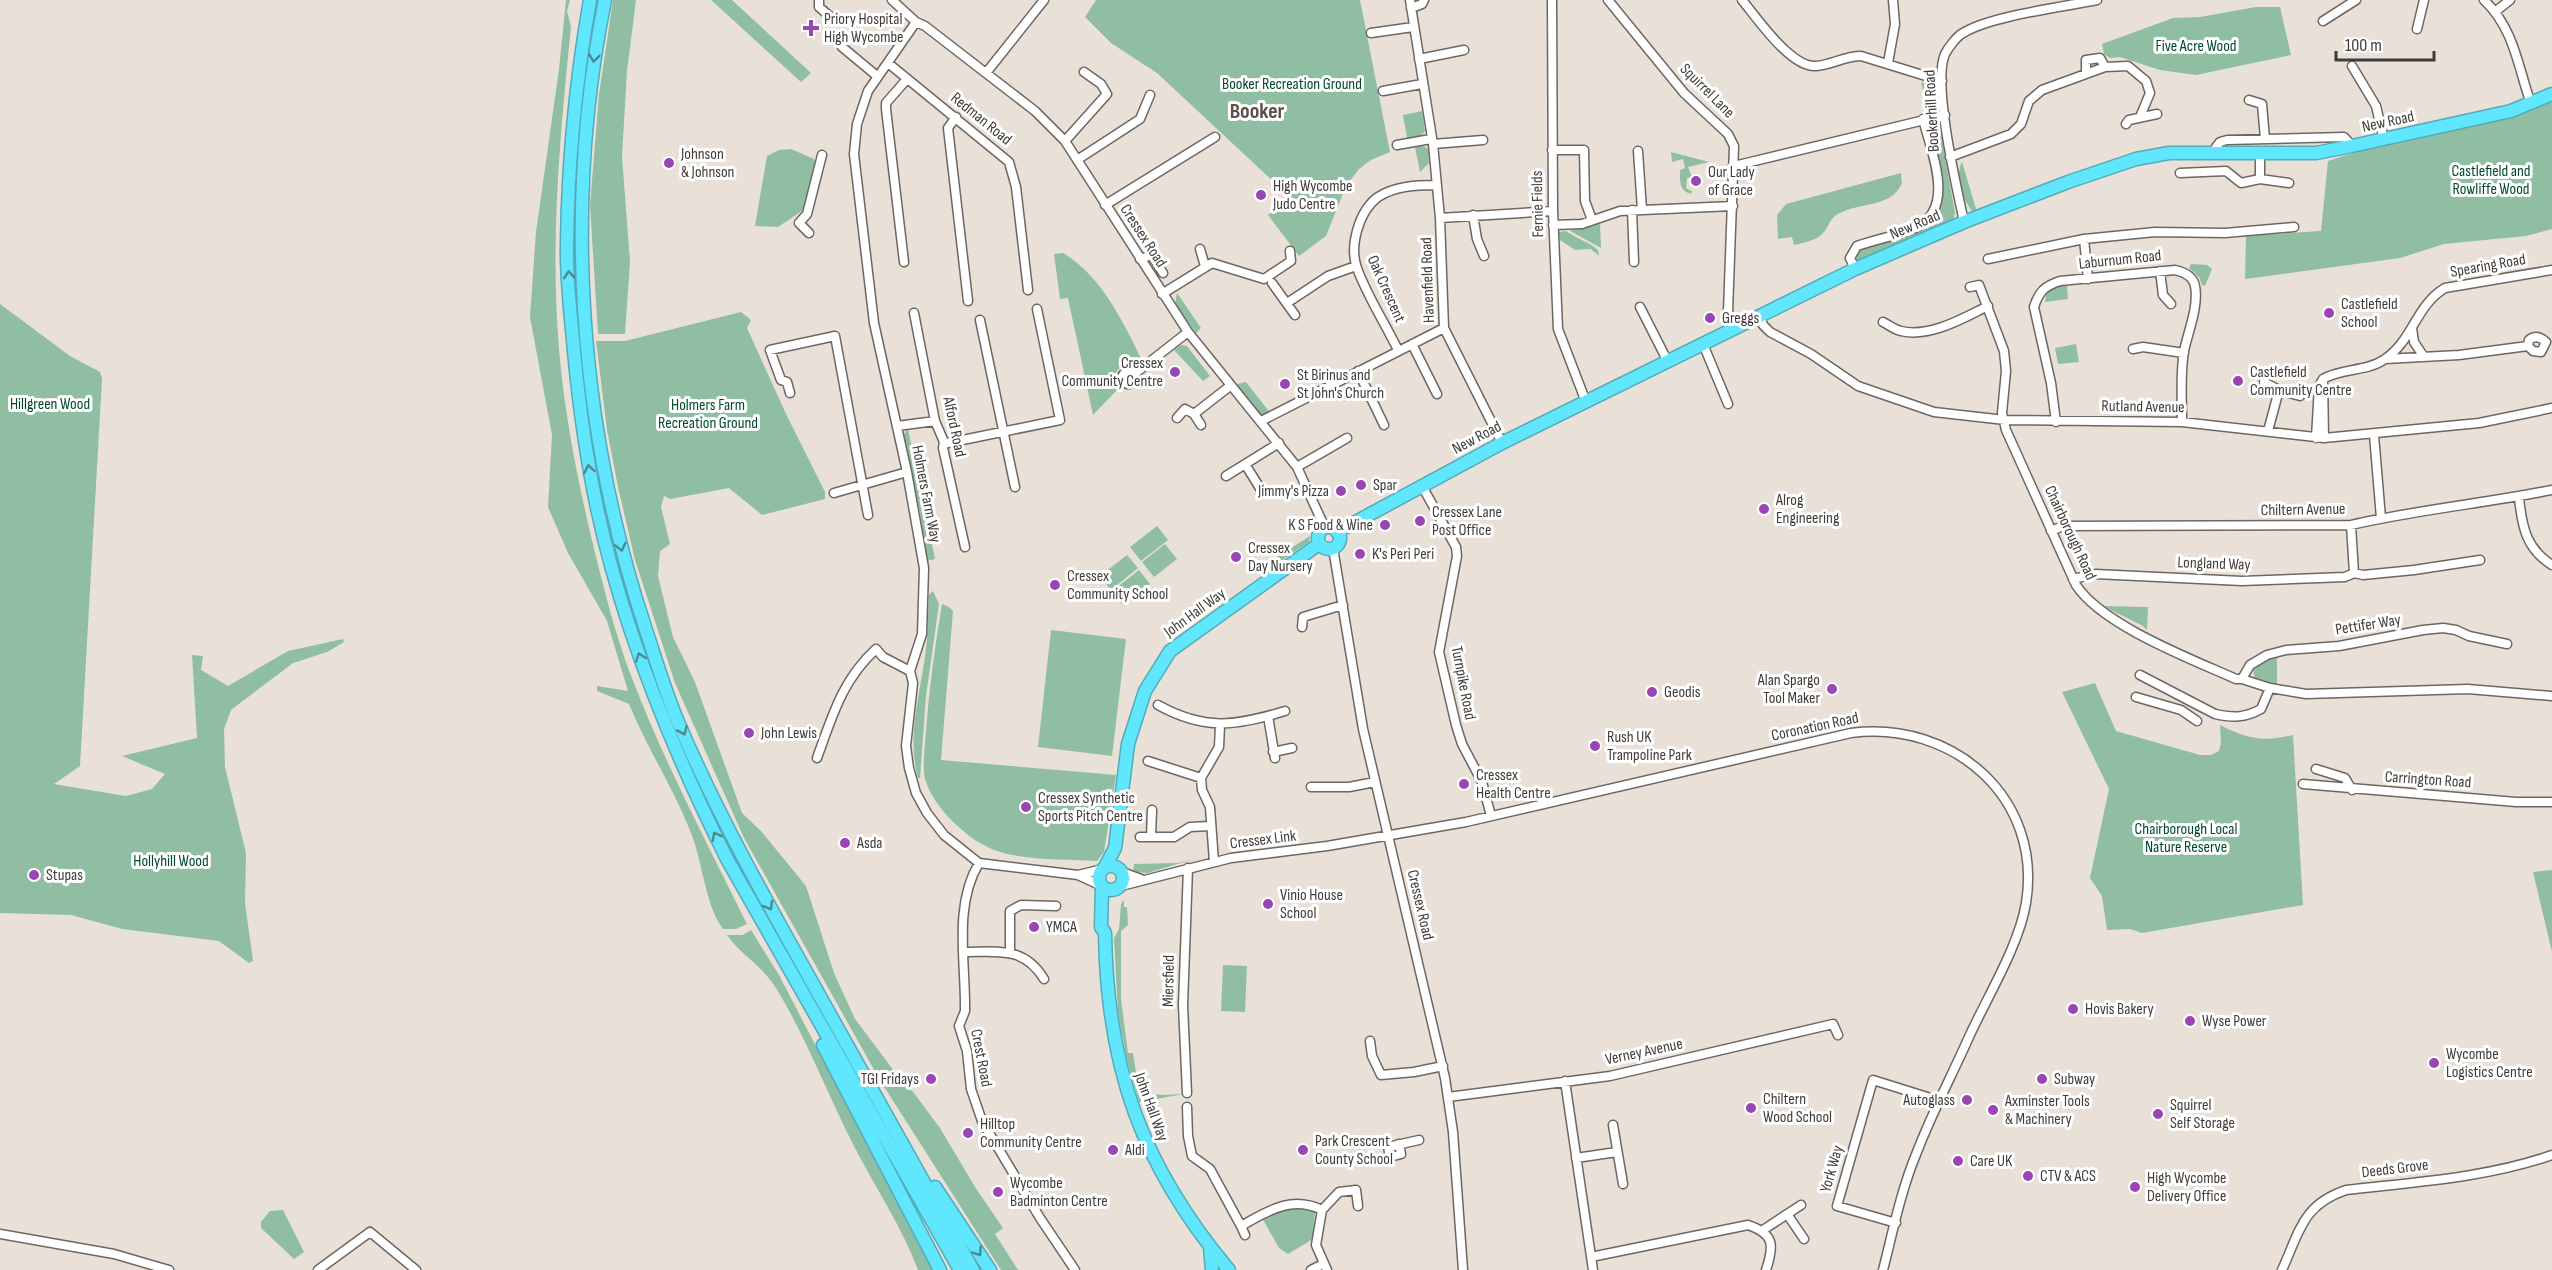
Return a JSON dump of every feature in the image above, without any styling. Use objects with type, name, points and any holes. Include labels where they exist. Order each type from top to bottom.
[{"type":"highway","points":[[590,0],[576,98],[567,245],[579,400],[588,462],[597,510],[637,651],[694,793],[744,888],[960,1270]]},
{"type":"highway","points":[[605,0],[589,93],[582,233],[589,374],[599,445],[630,582],[675,713],[749,870],[973,1270]]},
{"type":"highway","name":"New Road","points":[[1331,530],[1855,269],[1964,222],[2068,182],[2136,159],[2169,153],[2316,153],[2482,118],[2531,104],[2552,94]]},
{"type":"highway","points":[[1331,530],[1339,540],[1333,548],[1327,549],[1319,544],[1318,535],[1331,530]]},
{"type":"highway","name":"John Hall Way","points":[[1104,868],[1115,848],[1128,744],[1145,691],[1170,651],[1319,544]]},
{"type":"highway","name":"John Hall Way","points":[[1115,848],[1122,872]]},
{"type":"highway","points":[[1112,866],[1122,872],[1124,879],[1121,886],[1113,891],[1102,886],[1099,879],[1104,868],[1112,866]]},
{"type":"highway","name":"John Hall Way","points":[[1102,886],[1101,927],[1105,933]]},
{"type":"highway","name":"John Hall Way","points":[[1121,886],[1113,902],[1105,933],[1110,1017],[1121,1072],[1130,1104],[1156,1164],[1173,1195],[1229,1270]]},
{"type":"highway","points":[[744,888],[787,977],[940,1270]]},
{"type":"highway","points":[[843,1065],[861,1105],[946,1270]]},
{"type":"highway","points":[[870,1088],[990,1270]]},
{"type":"highway","points":[[1210,1247],[1212,1270]]},
{"type":"street","points":[[819,0],[819,7],[834,20]]},
{"type":"street","name":"Cressex Road","points":[[892,0],[916,22],[925,26],[1040,116],[1065,141],[1188,332],[1297,467],[1331,530]]},
{"type":"street","points":[[986,73],[1044,0]]},
{"type":"street","name":"Havenfield Road","points":[[1424,0],[1422,4],[1411,4],[1432,141],[1440,218],[1444,328],[1502,443]]},
{"type":"street","name":"Fernie Fields","points":[[1552,0],[1552,211],[1558,329],[1586,402]]},
{"type":"street","name":"Squirrel Lane","points":[[1608,0],[1684,93],[1728,134],[1734,146],[1728,312],[1736,328]]},
{"type":"street","points":[[1742,0],[1792,57],[1804,65],[1817,66],[1847,56],[1861,56],[1942,81]]},
{"type":"street","points":[[1888,63],[1895,24],[1893,0]]},
{"type":"street","name":"Bookerhill Road","points":[[1964,222],[1950,157],[1945,115],[1942,81],[1945,54],[1961,33],[1985,24],[2097,0]]},
{"type":"street","points":[[2323,21],[2356,0]]},
{"type":"street","points":[[2418,29],[2424,0]]},
{"type":"street","points":[[2484,0],[2496,10],[2510,33],[2531,104]]},
{"type":"street","points":[[2496,10],[2510,0]]},
{"type":"street","name":"Holmers Farm Way","points":[[916,22],[867,91],[857,124],[854,154],[874,323],[907,472],[924,568],[922,634],[910,671],[913,683],[906,746],[909,768],[916,793],[926,811],[944,835],[979,863]]},
{"type":"street","points":[[1371,33],[1413,27]]},
{"type":"street","points":[[842,47],[877,76]]},
{"type":"street","points":[[1419,59],[1464,51]]},
{"type":"street","name":"Redman Road","points":[[888,63],[1009,162],[1016,187],[1028,290]]},
{"type":"street","points":[[1950,157],[2011,134],[2021,124],[2028,100],[2042,90],[2106,67],[2128,66],[2146,81],[2150,93],[2140,117]]},
{"type":"street","points":[[2352,66],[2376,106],[2384,140]]},
{"type":"street","points":[[1065,141],[1107,94],[1101,84],[1084,72]]},
{"type":"street","points":[[904,262],[886,103],[907,79]]},
{"type":"street","points":[[1383,91],[1422,84]]},
{"type":"street","points":[[1077,160],[1140,119],[1150,96]]},
{"type":"street","points":[[2249,100],[2262,104],[2265,139]]},
{"type":"street","points":[[2126,124],[2129,120],[2157,114]]},
{"type":"street","points":[[1734,166],[1945,115]]},
{"type":"street","points":[[956,117],[948,128],[968,301]]},
{"type":"street","points":[[1855,269],[1850,258],[1857,246],[1915,228],[1925,222],[1937,204],[1938,181],[1923,119]]},
{"type":"street","points":[[1105,205],[1215,137]]},
{"type":"street","points":[[2216,152],[2216,147],[2220,142],[2265,139],[2344,137],[2352,146]]},
{"type":"street","points":[[1397,145],[1432,141],[1483,140]]},
{"type":"street","points":[[1552,150],[1584,150],[1586,201],[1592,220]]},
{"type":"street","points":[[1638,151],[1642,210]]},
{"type":"street","points":[[2260,153],[2260,179]]},
{"type":"street","points":[[809,232],[799,223],[807,214],[822,155]]},
{"type":"street","points":[[2180,173],[2226,171],[2241,183],[2260,179],[2289,183]]},
{"type":"street","name":"Oak Crescent","points":[[1398,350],[1356,266],[1356,235],[1363,217],[1377,198],[1412,186],[1436,185]]},
{"type":"street","points":[[1553,225],[1582,224],[1620,211],[1733,206]]},
{"type":"street","points":[[1632,210],[1634,262]]},
{"type":"street","points":[[1440,218],[1552,211]]},
{"type":"street","points":[[1473,215],[1477,239],[1484,256]]},
{"type":"street","points":[[1988,258],[2084,239],[2155,232],[2225,233],[2294,227]]},
{"type":"street","points":[[2084,239],[2088,279]]},
{"type":"street","points":[[1200,249],[1205,266]]},
{"type":"street","points":[[1162,294],[1205,266],[1218,263],[1264,279],[1291,261],[1290,251]]},
{"type":"street","points":[[1140,259],[1152,255],[1163,273]]},
{"type":"street","points":[[1287,303],[1328,276],[1356,266]]},
{"type":"street","name":"Laburnum Road","points":[[2056,422],[2051,383],[2034,307],[2037,295],[2045,286],[2060,281],[2175,270],[2186,273],[2196,287],[2184,353],[2182,422]]},
{"type":"street","name":"Spearing Road","points":[[2320,438],[2323,379],[2330,375],[2359,371],[2385,359],[2405,339],[2433,295],[2445,288],[2552,270]]},
{"type":"street","points":[[2160,271],[2163,295],[2171,304]]},
{"type":"street","points":[[1272,283],[1295,315]]},
{"type":"street","name":"Chairborough Road","points":[[1970,287],[1979,285],[2004,351],[2006,371],[2002,413],[2006,429],[2073,579],[2089,601],[2127,627],[2236,679],[2242,678],[2270,688],[2307,694],[2468,689],[2552,696]]},
{"type":"street","points":[[1883,322],[1899,331],[1920,332],[1945,325],[1988,306]]},
{"type":"street","points":[[1639,307],[1668,362]]},
{"type":"street","points":[[944,442],[1060,420],[1037,309]]},
{"type":"street","name":"Alford Road","points":[[914,313],[935,420],[944,442],[943,448],[965,547]]},
{"type":"street","name":"Rutland Avenue","points":[[1760,316],[1763,325],[1770,332],[1811,354],[1858,386],[1934,412],[2005,420],[2182,422],[2320,438],[2374,435],[2479,423],[2552,408]]},
{"type":"street","points":[[980,320],[1015,487]]},
{"type":"street","points":[[2412,326],[2414,342],[2424,357]]},
{"type":"street","points":[[1261,421],[1444,328]]},
{"type":"street","points":[[1133,375],[1188,332]]},
{"type":"street","points":[[790,393],[787,382],[781,380],[767,351],[835,336],[868,515]]},
{"type":"street","points":[[1412,344],[1437,394]]},
{"type":"street","points":[[1703,344],[1728,404]]},
{"type":"street","points":[[2385,359],[2528,346]]},
{"type":"street","points":[[2133,349],[2143,347],[2184,353]]},
{"type":"street","points":[[1358,371],[1384,425]]},
{"type":"street","points":[[2264,382],[2279,390],[2300,396]]},
{"type":"street","points":[[1194,414],[1230,386]]},
{"type":"street","points":[[2268,431],[2279,390]]},
{"type":"street","points":[[1178,418],[1185,409],[1194,414],[1202,425]]},
{"type":"street","points":[[897,426],[935,420]]},
{"type":"street","points":[[2374,435],[2381,518]]},
{"type":"street","points":[[1297,467],[1347,438]]},
{"type":"street","points":[[1226,476],[1279,443]]},
{"type":"street","points":[[1245,464],[1263,493]]},
{"type":"street","points":[[834,493],[907,472]]},
{"type":"street","name":"Turnpike Road","points":[[1422,486],[1456,547],[1457,556],[1439,652],[1462,744],[1482,782],[1491,816]]},
{"type":"street","name":"Chiltern Avenue","points":[[2051,531],[2064,526],[2351,525],[2511,497],[2519,498],[2552,490]]},
{"type":"street","points":[[2519,498],[2527,539],[2535,552],[2552,565]]},
{"type":"street","points":[[2351,525],[2354,573]]},
{"type":"street","name":"Cressex Road","points":[[1333,548],[1375,782],[1443,1066],[1448,1097],[1461,1270]]},
{"type":"street","name":"Longland Way","points":[[2073,579],[2095,574],[2242,581],[2345,577],[2354,573],[2362,575],[2414,570],[2480,560]]},
{"type":"street","points":[[1302,627],[1303,616],[1343,605]]},
{"type":"street","name":"Pettifer Way","points":[[2242,678],[2250,665],[2267,655],[2286,650],[2339,646],[2423,630],[2450,629],[2506,644]]},
{"type":"street","points":[[817,758],[841,691],[860,665],[876,649],[883,657],[910,671]]},
{"type":"street","points":[[2140,675],[2215,714],[2238,718],[2261,709],[2270,688]]},
{"type":"street","points":[[2136,697],[2181,710],[2197,721]]},
{"type":"street","points":[[2181,710],[2186,698]]},
{"type":"street","points":[[1158,705],[1199,722],[1220,725],[1285,711]]},
{"type":"street","points":[[1268,716],[1274,755],[1292,747]]},
{"type":"street","points":[[1214,862],[1210,807],[1202,790],[1201,778],[1219,747],[1220,725]]},
{"type":"street","name":"Coronation Road","points":[[1389,835],[1491,816],[1871,731],[1906,733],[1948,747],[1967,759],[1997,789],[2010,807],[2024,845],[2028,886],[2020,926],[1916,1154],[1883,1270]]},
{"type":"street","points":[[1148,761],[1201,778]]},
{"type":"street","points":[[2316,769],[2345,778],[2352,790]]},
{"type":"street","points":[[1311,787],[1349,787],[1375,782]]},
{"type":"street","name":"Carrington Road","points":[[2303,784],[2352,790],[2516,802],[2552,802]]},
{"type":"street","points":[[1151,837],[1152,810]]},
{"type":"street","points":[[1140,837],[1174,837],[1190,827],[1210,826]]},
{"type":"street","name":"Cressex Link","points":[[1121,886],[1214,862],[1389,835]]},
{"type":"street","points":[[979,863],[1078,875],[1102,886]]},
{"type":"street","name":"Crest Road","points":[[979,863],[973,873],[965,902],[965,1011],[959,1026],[966,1042],[971,1089],[980,1115],[1040,1218],[1075,1270]]},
{"type":"street","points":[[1078,875],[1104,868]]},
{"type":"street","name":"Miersfield","points":[[1187,1094],[1183,1005],[1188,868]]},
{"type":"street","points":[[1122,872],[1141,879]]},
{"type":"street","points":[[1010,953],[1010,911],[1021,905],[1056,906]]},
{"type":"street","points":[[964,952],[1010,953],[1024,957],[1034,965],[1044,979]]},
{"type":"street","name":"Verney Avenue","points":[[1448,1097],[1610,1076],[1833,1024],[1838,1035]]},
{"type":"street","points":[[1370,1041],[1378,1076],[1443,1066]]},
{"type":"street","name":"York Way","points":[[1896,1224],[1837,1206],[1873,1080],[1940,1101]]},
{"type":"street","points":[[1565,1081],[1593,1270]]},
{"type":"street","points":[[1187,1107],[1188,1136],[1192,1156],[1210,1169],[1243,1230],[1286,1204],[1299,1203],[1322,1210]]},
{"type":"street","points":[[1613,1125],[1623,1184]]},
{"type":"street","points":[[1399,1144],[1419,1140]]},
{"type":"street","points":[[1576,1158],[1617,1152]]},
{"type":"street","name":"Deeds Grove","points":[[2283,1270],[2306,1216],[2327,1197],[2346,1190],[2465,1176],[2507,1168],[2552,1155]]},
{"type":"street","points":[[1311,1270],[1325,1267],[1316,1245],[1322,1210],[1339,1192],[1356,1190],[1358,1206]]},
{"type":"street","points":[[1763,1230],[1801,1205]]},
{"type":"street","points":[[1787,1214],[1804,1239]]},
{"type":"street","points":[[1591,1257],[1748,1225],[1763,1230],[1770,1239],[1772,1251],[1766,1270]]},
{"type":"street","points":[[318,1270],[370,1232],[416,1270]]},
{"type":"street","points":[[0,1234],[114,1254],[169,1270]]},
{"type":"green space","points":[[566,0],[570,0],[567,11],[571,27],[560,148],[556,228],[556,309],[565,402],[574,456],[597,561],[622,649],[644,709],[672,771],[747,924],[736,929],[723,929],[717,919],[708,896],[691,833],[629,704],[597,691],[597,686],[628,691],[607,621],[568,553],[548,507],[552,435],[530,317],[536,232],[559,69]]},
{"type":"green space","points":[[613,0],[636,0],[627,71],[622,156],[630,262],[625,334],[598,334],[590,205],[599,94]]},
{"type":"green space","points":[[711,0],[732,0],[811,73],[801,82]]},
{"type":"green space","name":"Booker Recreation Ground","points":[[1096,0],[1360,0],[1390,152],[1371,160],[1359,169],[1346,186],[1326,236],[1299,256],[1268,215],[1291,198],[1157,73],[1111,43],[1085,17]]},
{"type":"green space","name":"Five Acre Wood","points":[[2256,7],[2280,7],[2291,55],[2196,75],[2160,70],[2120,57],[2110,58],[2104,54],[2102,44],[2173,18],[2200,17]]},
{"type":"green space","points":[[1921,82],[1937,89],[1939,106],[1934,115],[1928,115]]},
{"type":"green space","name":"Castlefield and Rowliffe Wood","points":[[2552,99],[2552,229],[2526,236],[2444,244],[2400,258],[2245,279],[2246,236],[2321,231],[2328,161],[2384,145],[2469,126],[2525,110]]},
{"type":"green space","points":[[1422,111],[1425,131],[1421,136],[1407,138],[1403,115]]},
{"type":"green space","points":[[1938,128],[1955,213],[1953,221],[1855,262],[1853,254],[1858,250],[1897,240],[1921,229],[1937,210],[1941,197],[1929,130]]},
{"type":"green space","points":[[1422,145],[1428,149],[1429,163],[1420,172],[1415,147]]},
{"type":"green space","points":[[791,149],[814,159],[815,162],[808,207],[778,227],[755,226],[767,156],[779,150]]},
{"type":"green space","points":[[1671,152],[1709,162],[1688,167],[1692,177],[1687,178],[1686,188],[1692,191],[1691,194],[1681,185],[1680,170],[1685,168],[1683,159],[1672,162]]},
{"type":"green space","points":[[1962,162],[1977,212],[1974,213],[1966,202],[1959,181]]},
{"type":"green space","points":[[1901,173],[1902,183],[1897,192],[1881,201],[1843,211],[1833,218],[1818,237],[1794,245],[1792,237],[1778,239],[1777,215],[1786,204]]},
{"type":"green space","points":[[1600,222],[1601,248],[1570,231]]},
{"type":"green space","points":[[1566,231],[1598,250],[1599,256],[1591,249],[1575,250],[1560,240],[1559,232]]},
{"type":"green space","points":[[1063,253],[1089,274],[1110,300],[1142,360],[1134,367],[1124,366],[1118,369],[1114,379],[1118,389],[1093,415],[1068,298],[1060,299],[1054,254]]},
{"type":"green space","points":[[2191,264],[2207,265],[2212,269],[2205,286],[2189,268]]},
{"type":"green space","points":[[2067,285],[2068,299],[2045,302],[2046,293],[2058,286]]},
{"type":"green space","points":[[1177,293],[1201,328],[1196,333],[1175,305]]},
{"type":"green space","points":[[0,304],[70,356],[100,372],[102,379],[80,766],[54,784],[126,796],[152,789],[165,774],[122,756],[197,738],[192,655],[203,656],[201,670],[228,686],[288,651],[343,639],[344,642],[327,652],[293,663],[231,710],[224,729],[225,767],[246,853],[245,903],[253,961],[249,963],[219,941],[122,929],[71,915],[0,913]]},
{"type":"green space","name":"Holmers Farm Recreation Ground","points":[[741,312],[751,320],[747,328],[825,492],[825,499],[762,515],[729,488],[670,499],[664,496],[661,507],[670,544],[660,551],[658,576],[673,637],[695,682],[742,813],[761,831],[806,886],[834,973],[855,1019],[940,1128],[975,1187],[1003,1228],[995,1234],[1018,1270],[1001,1270],[881,1082],[744,838],[675,683],[635,560],[607,430],[596,341],[625,341]]},
{"type":"green space","points":[[2076,344],[2079,362],[2058,364],[2055,348]]},
{"type":"green space","points":[[1181,345],[1187,346],[1210,376],[1203,381],[1174,350]]},
{"type":"green space","points":[[1246,382],[1271,414],[1262,416],[1259,414],[1236,387]]},
{"type":"green space","points":[[908,429],[935,559],[927,561],[904,434]]},
{"type":"green space","points":[[1157,526],[1168,540],[1141,561],[1130,547]]},
{"type":"green space","points":[[1310,536],[1309,542],[1275,565],[1272,560]]},
{"type":"green space","points":[[1165,544],[1177,559],[1154,577],[1142,562]]},
{"type":"green space","points":[[1127,555],[1138,568],[1111,590],[1100,576]]},
{"type":"green space","points":[[1139,570],[1150,584],[1123,605],[1112,591]]},
{"type":"green space","points":[[933,591],[939,604],[926,696],[920,778],[918,778],[915,764],[914,724],[926,650],[929,595]]},
{"type":"green space","name":"Cressex Synthetic Sports Pitch Centre","points":[[942,604],[953,611],[941,760],[1116,775],[1104,852],[1097,861],[1033,858],[997,851],[963,831],[941,809],[933,797],[924,773],[924,758]]},
{"type":"green space","points":[[2103,606],[2148,607],[2147,630],[2143,626]]},
{"type":"green space","points":[[1051,630],[1126,639],[1112,756],[1038,747]]},
{"type":"green space","points":[[2277,657],[2277,686],[2255,679],[2253,670],[2263,661]]},
{"type":"green space","name":"Chairborough Local Nature Reserve","points":[[2095,683],[2116,731],[2200,755],[2211,755],[2219,751],[2220,725],[2255,738],[2293,735],[2303,905],[2142,933],[2130,929],[2107,930],[2102,896],[2090,878],[2109,789],[2062,692]]},
{"type":"green space","points":[[1198,858],[1147,873],[1133,872],[1134,864],[1178,863]]},
{"type":"green space","points":[[2552,870],[2552,952],[2533,872]]},
{"type":"green space","points":[[1124,900],[1124,907],[1127,907],[1128,925],[1121,931],[1121,999],[1128,1053],[1133,1053],[1139,1092],[1161,1095],[1184,1094],[1139,1102],[1127,1060],[1118,1012],[1114,938],[1119,929],[1121,904]]},
{"type":"green space","points":[[751,930],[779,975],[932,1270],[918,1270],[897,1223],[845,1128],[786,1004],[763,971],[727,935],[743,935]]},
{"type":"green space","points":[[1223,965],[1247,966],[1245,1012],[1221,1011]]},
{"type":"green space","points":[[1299,1206],[1315,1211],[1313,1239],[1288,1254],[1279,1248],[1262,1218],[1279,1208]]},
{"type":"green space","points":[[283,1210],[304,1252],[294,1259],[261,1228],[261,1222],[270,1211]]},
{"type":"place","name":"Priory Hospital High Wycombe","points":[[811,28]]},
{"type":"place","name":"Johnson & Johnson","points":[[669,163]]},
{"type":"place","name":"Our Lady of Grace","points":[[1696,181]]},
{"type":"place","name":"High Wycombe Judo Centre","points":[[1261,195]]},
{"type":"place","name":"Castlefield School","points":[[2329,313]]},
{"type":"place","name":"Greggs","points":[[1710,318]]},
{"type":"place","name":"Cressex Community Centre","points":[[1175,372]]},
{"type":"place","name":"Castlefield Community Centre","points":[[2238,381]]},
{"type":"place","name":"St Birinus and St John's Church","points":[[1285,384]]},
{"type":"place","name":"Spar","points":[[1361,485]]},
{"type":"place","name":"Jimmy's Pizza","points":[[1341,491]]},
{"type":"place","name":"Alrog Engineering","points":[[1764,509]]},
{"type":"place","name":"Cressex Lane Post Office","points":[[1420,521]]},
{"type":"place","name":"K S Food & Wine","points":[[1385,525]]},
{"type":"place","name":"K's Peri Peri","points":[[1360,554]]},
{"type":"place","name":"Cressex Day Nursery","points":[[1236,557]]},
{"type":"place","name":"Cressex Community School","points":[[1055,585]]},
{"type":"place","name":"Alan Spargo Tool Maker","points":[[1832,689]]},
{"type":"place","name":"Geodis","points":[[1652,692]]},
{"type":"place","name":"John Lewis","points":[[749,733]]},
{"type":"place","name":"Rush UK Trampoline Park","points":[[1595,746]]},
{"type":"place","name":"Cressex Health Centre","points":[[1464,784]]},
{"type":"place","name":"Cressex Synthetic Sports Pitch Centre","points":[[1026,807]]},
{"type":"place","name":"Asda","points":[[845,843]]},
{"type":"place","name":"Stupas","points":[[34,875]]},
{"type":"place","name":"Vinio House School","points":[[1268,904]]},
{"type":"place","name":"YMCA","points":[[1034,927]]},
{"type":"place","name":"Hovis Bakery","points":[[2073,1009]]},
{"type":"place","name":"Wyse Power","points":[[2190,1021]]},
{"type":"place","name":"Wycombe Logistics Centre","points":[[2434,1063]]},
{"type":"place","name":"TGI Fridays","points":[[931,1079]]},
{"type":"place","name":"Subway","points":[[2042,1079]]},
{"type":"place","name":"Autoglass","points":[[1967,1100]]},
{"type":"place","name":"Chiltern Wood School","points":[[1751,1108]]},
{"type":"place","name":"Axminster Tools & Machinery","points":[[1993,1110]]},
{"type":"place","name":"Squirrel Self Storage","points":[[2158,1114]]},
{"type":"place","name":"Hilltop Community Centre","points":[[968,1133]]},
{"type":"place","name":"Aldi","points":[[1113,1150]]},
{"type":"place","name":"Park Crescent County School","points":[[1303,1150]]},
{"type":"place","name":"Care UK","points":[[1958,1161]]},
{"type":"place","name":"CTV & ACS","points":[[2028,1176]]},
{"type":"place","name":"High Wycombe Delivery Office","points":[[2135,1187]]},
{"type":"place","name":"Wycombe Badminton Centre","points":[[998,1192]]},
{"type":"district","name":"Booker","points":[[1257,111]]},
{"type":"park label","name":"Hillgreen Wood","points":[[50,404]]},
{"type":"park label","name":"Hollyhill Wood","points":[[171,861]]}]
